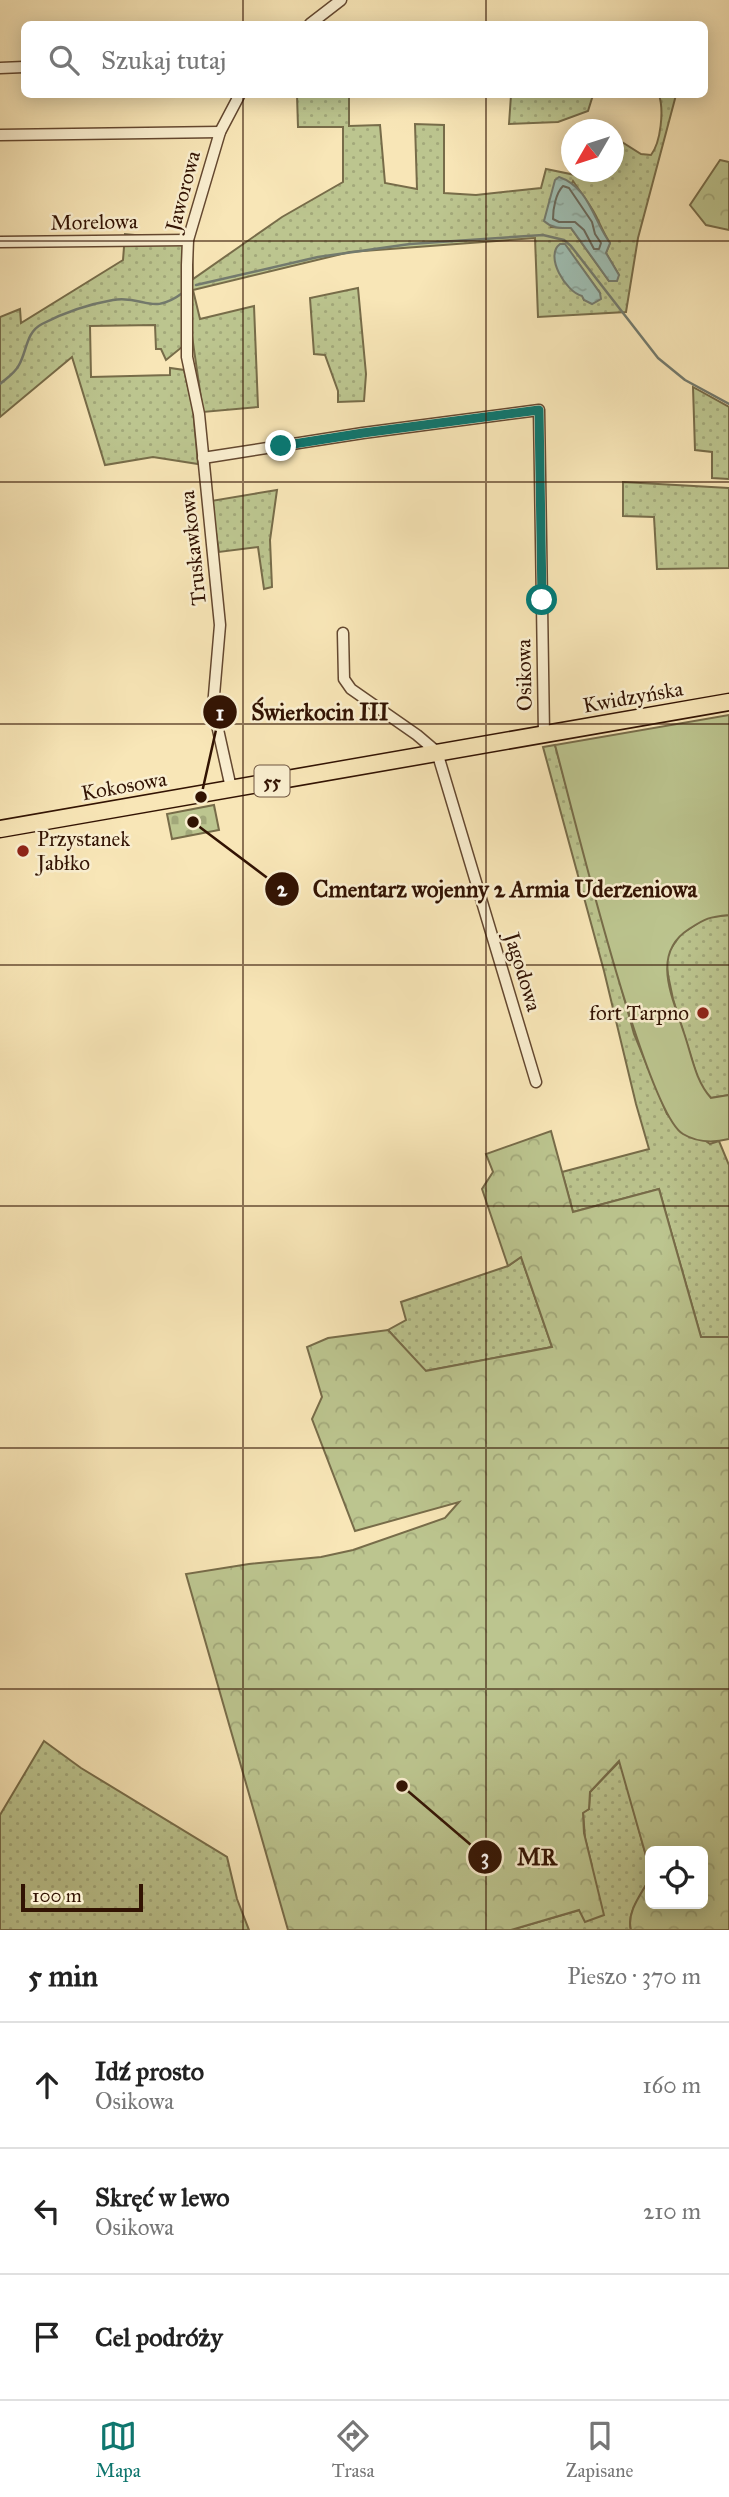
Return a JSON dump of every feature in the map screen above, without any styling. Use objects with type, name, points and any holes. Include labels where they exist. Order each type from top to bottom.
[{"type":"main road","name":"Kwidzyńska","points":[[544,734],[729,702]]},
{"type":"main road","name":"Kokosowa","points":[[0,829],[544,734]]},
{"type":"street","points":[[314,21],[341,0]]},
{"type":"street","points":[[0,68],[21,67]]},
{"type":"street","name":"Jaworowa","points":[[189,303],[188,240],[220,132],[238,98]]},
{"type":"street","points":[[0,135],[220,132]]},
{"type":"street","name":"Morelowa","points":[[0,242],[188,240]]},
{"type":"street","name":"Truskawkowa","points":[[189,303],[187,357],[200,414],[220,625],[213,708],[231,788]]},
{"type":"street","name":"Osikowa","points":[[203,458],[363,433],[539,410],[544,734]]},
{"type":"street","points":[[343,633],[344,679],[351,689],[417,734],[437,752]]},
{"type":"street","name":"Jagodowa","points":[[437,752],[536,1082]]},
{"type":"green space","points":[[297,98],[349,98],[349,126],[380,125],[385,183],[417,189],[415,124],[444,125],[444,193],[476,195],[541,188],[546,169],[561,172],[561,182],[573,182],[551,227],[571,228],[609,281],[619,275],[606,253],[610,243],[574,182],[624,182],[624,143],[641,154],[651,155],[661,126],[659,98],[675,98],[638,238],[626,312],[538,317],[535,238],[350,252],[193,290],[200,319],[254,306],[258,407],[203,412],[190,322],[182,347],[166,360],[161,349],[156,349],[155,325],[90,326],[91,377],[170,375],[170,368],[184,370],[193,409],[198,464],[153,457],[105,465],[72,357],[0,417],[0,317],[20,309],[21,323],[123,260],[125,234],[167,238],[192,245],[193,279],[282,217],[343,182],[343,127],[298,127]],"holes":[[[565,245],[600,293],[584,300]]]},
{"type":"green space","points":[[511,98],[592,98],[588,111],[558,122],[509,124]]},
{"type":"green space","points":[[720,160],[729,162],[729,230],[706,225],[690,205]]},
{"type":"green space","points":[[358,288],[366,374],[364,401],[338,402],[338,391],[325,355],[314,354],[310,298]]},
{"type":"green space","points":[[693,387],[729,407],[729,479],[712,478],[712,452],[695,450]]},
{"type":"green space","points":[[623,482],[729,488],[729,568],[657,569],[654,517],[623,516]]},
{"type":"green space","points":[[277,490],[270,540],[272,587],[264,589],[258,547],[219,552],[211,501]]},
{"type":"green space","points":[[729,715],[729,915],[708,919],[689,929],[677,939],[667,964],[670,991],[701,1083],[711,1098],[729,1095],[729,1139],[706,1141],[683,1134],[667,1113],[649,1072],[611,953],[555,745]]},
{"type":"green space","points":[[555,745],[634,1034],[667,1114],[710,1144],[719,1141],[729,1165],[729,1337],[701,1337],[659,1189],[573,1212],[562,1172],[649,1149],[543,747]]},
{"type":"green space","points":[[214,805],[219,830],[172,839],[167,814]]},
{"type":"green space","name":"fort Tarpno","points":[[729,915],[729,1095],[711,1098],[700,1086],[673,999],[666,956],[680,935],[707,917]]},
{"type":"green space","points":[[551,1131],[573,1212],[659,1189],[701,1337],[729,1337],[729,1930],[631,1930],[631,1916],[645,1886],[645,1909],[708,1909],[708,1846],[645,1846],[645,1852],[619,1761],[590,1792],[589,1809],[583,1813],[584,1833],[604,1915],[585,1922],[579,1910],[511,1930],[288,1930],[186,1574],[321,1557],[353,1550],[445,1518],[459,1502],[355,1531],[312,1419],[322,1397],[307,1347],[328,1338],[388,1330],[426,1371],[552,1347],[521,1257],[508,1266],[482,1189],[493,1172],[486,1154]]},
{"type":"green space","points":[[521,1257],[552,1347],[425,1371],[388,1330],[406,1320],[401,1302],[508,1266]]},
{"type":"green space","points":[[44,1741],[81,1768],[227,1857],[237,1899],[249,1930],[0,1930],[0,1815]]},
{"type":"green space","points":[[620,1761],[645,1852],[645,1887],[631,1914],[631,1930],[511,1930],[580,1910],[592,1866],[585,1838],[583,1812],[589,1809],[590,1792]]},
{"type":"water","points":[[559,177],[561,182],[569,182],[584,196],[610,243],[606,253],[619,275],[617,281],[609,281],[571,228],[554,227],[544,221],[555,180]]},
{"type":"water","points":[[560,244],[565,244],[600,293],[601,299],[592,304],[564,281],[554,257]]},
{"type":"waterway","points":[[196,285],[318,257],[410,244],[543,235],[564,240],[571,246],[658,358],[685,380],[729,404]]},
{"type":"waterway","points":[[0,384],[17,368],[30,337],[42,324],[86,306],[124,299],[148,304],[163,303],[184,292]]},
{"type":"place","name":"Świerkocin III","points":[[201,797]]},
{"type":"place","name":"Cmentarz wojenny 2 Armia Uderzeniowa","points":[[193,822]]},
{"type":"place","name":"Przystanek Jabłko","points":[[23,851]]},
{"type":"place","name":"fort Tarpno","points":[[703,1013]]},
{"type":"place","name":"MR","points":[[402,1786]]},
{"type":"route","points":[[281,446],[539,410],[542,600]]}]
